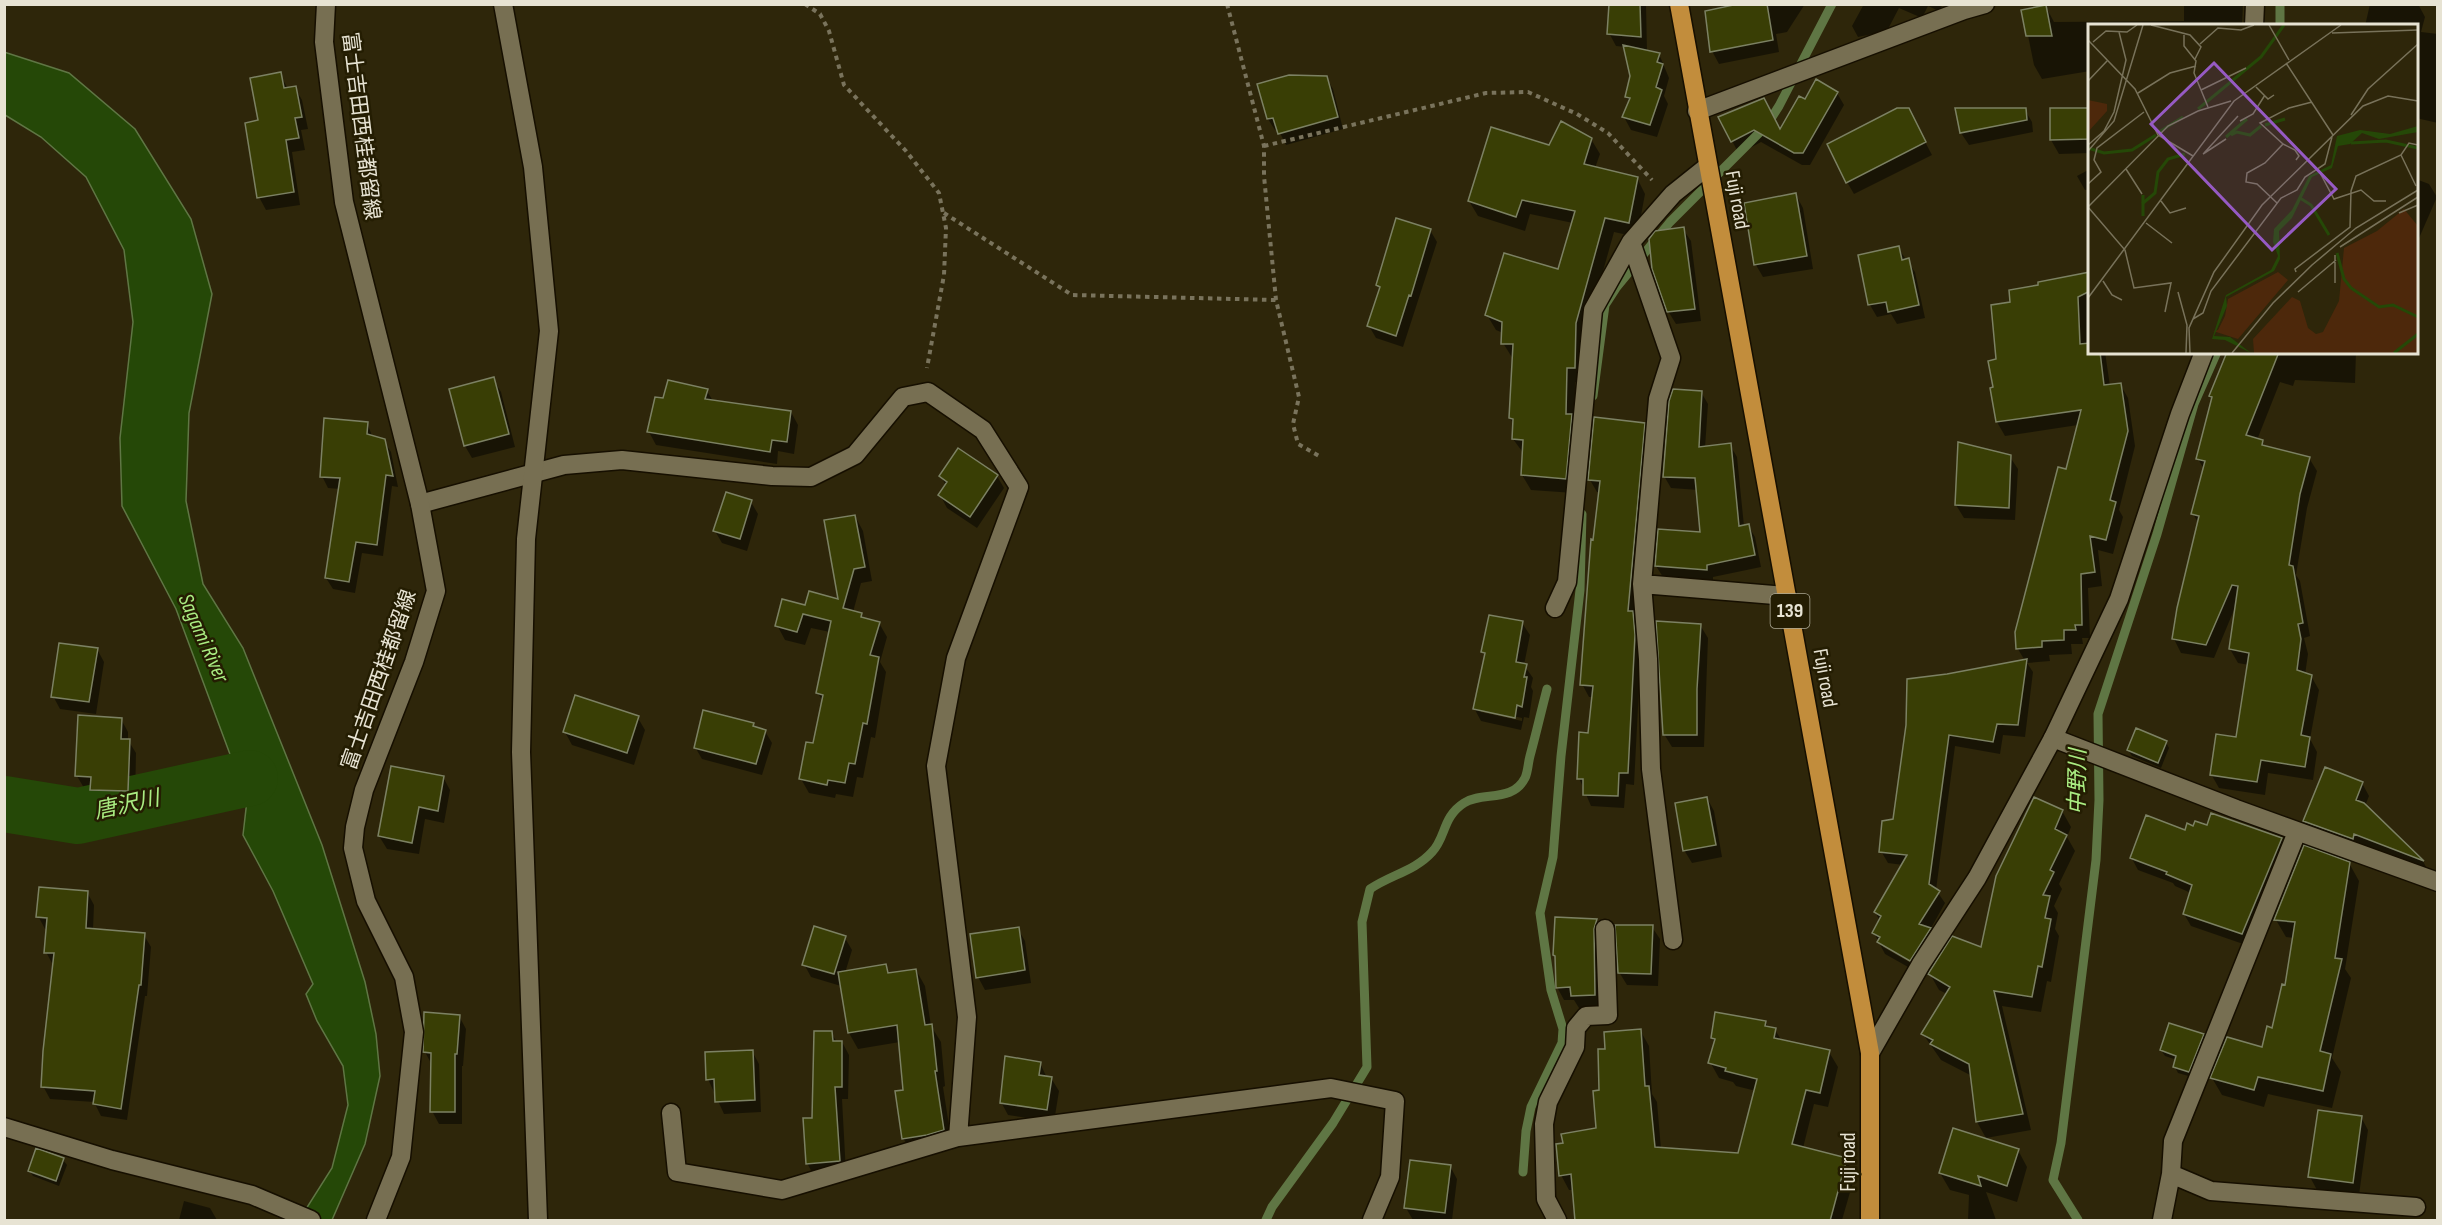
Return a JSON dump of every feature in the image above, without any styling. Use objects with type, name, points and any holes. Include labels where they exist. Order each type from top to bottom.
[{"type":"highway","name":"Fuji road","points":[[1679,4],[1870,1053],[1870,1221]]},
{"type":"street","name":"富士吉田西桂都留線","points":[[326,4],[324,42],[344,202],[420,504],[436,591],[414,662],[364,790],[355,827],[353,848],[366,901],[404,977],[414,1032],[401,1157],[376,1221]]},
{"type":"street","points":[[503,4],[533,167],[549,331],[526,539],[521,752],[538,1221]]},
{"type":"street","points":[[1697,111],[1985,4]]},
{"type":"street","points":[[2254,24],[2255,4]]},
{"type":"street","points":[[1555,608],[1567,582],[1593,310],[1631,242],[1669,198],[1707,166]]},
{"type":"street","points":[[1631,242],[1671,358],[1658,399],[1642,584],[1648,659],[1651,769],[1673,940]]},
{"type":"street","points":[[1870,1053],[1921,963],[1977,878],[2060,741],[2119,599],[2180,414],[2203,354]]},
{"type":"street","points":[[420,504],[564,465],[622,460],[772,476],[811,477],[855,455],[903,397],[928,392],[983,430],[1019,487],[956,658],[936,766],[967,1017],[958,1137]]},
{"type":"street","points":[[1642,584],[1787,596]]},
{"type":"street","points":[[2060,741],[2297,832],[2438,882]]},
{"type":"street","points":[[2162,1221],[2171,1174],[2173,1141],[2297,832]]},
{"type":"street","points":[[1557,1221],[1546,1199],[1544,1124],[1548,1102],[1575,1047],[1576,1028],[1586,1016],[1608,1015],[1605,929]]},
{"type":"street","points":[[671,1113],[677,1172],[782,1190],[958,1137],[1331,1088],[1395,1101],[1390,1177],[1372,1221]]},
{"type":"street","points":[[4,1127],[112,1160],[252,1195],[311,1221]]},
{"type":"street","points":[[2171,1174],[2211,1191],[2416,1207]]},
{"type":"path","points":[[806,4],[820,14],[829,31],[844,85],[906,152],[939,193],[945,228],[944,275],[926,374]]},
{"type":"path","points":[[1227,4],[1264,146],[1264,176],[1276,300],[1299,397],[1293,424],[1298,444],[1321,458]]},
{"type":"path","points":[[1264,146],[1486,93],[1528,92],[1577,114],[1608,133],[1669,198]]},
{"type":"path","points":[[943,213],[1072,295],[1276,300]]},
{"type":"water","name":"Sagami River","points":[[4,52],[69,73],[135,129],[191,219],[212,294],[189,413],[186,501],[203,584],[243,648],[322,845],[365,982],[376,1034],[380,1076],[365,1144],[332,1220],[299,1220],[332,1168],[348,1105],[343,1066],[317,1021],[306,994],[313,984],[273,891],[243,835],[247,800],[176,609],[122,506],[120,438],[133,322],[124,250],[86,177],[41,137],[5,115]]},
{"type":"building","points":[[1609,4],[1640,4],[1641,37],[1607,34]]},
{"type":"building","points":[[1738,4],[1767,4],[1773,40],[1710,52],[1705,11]]},
{"type":"building","points":[[2046,5],[2052,36],[2026,36],[2021,10]]},
{"type":"building","points":[[1623,45],[1660,53],[1657,62],[1663,64],[1656,87],[1662,90],[1650,125],[1622,117],[1630,98],[1625,97],[1630,76]]},
{"type":"building","points":[[281,72],[284,88],[296,86],[302,117],[295,118],[299,138],[286,140],[294,192],[257,198],[245,123],[258,120],[250,78]]},
{"type":"building","points":[[1289,75],[1327,76],[1338,117],[1278,134],[1273,118],[1267,119],[1257,84]]},
{"type":"building","points":[[1816,79],[1838,92],[1803,153],[1794,153],[1754,130],[1731,142],[1718,117],[1764,98],[1780,129],[1799,96],[1805,99]]},
{"type":"building","points":[[1897,108],[1909,108],[1926,142],[1846,183],[1827,144]]},
{"type":"building","points":[[1955,108],[2026,108],[2027,120],[1960,133]]},
{"type":"building","points":[[2050,108],[2088,108],[2088,139],[2050,140]]},
{"type":"building","points":[[1561,121],[1592,138],[1584,164],[1638,177],[1629,223],[1605,218],[1576,323],[1575,368],[1567,368],[1566,414],[1572,414],[1566,479],[1521,475],[1523,440],[1512,439],[1513,419],[1509,418],[1513,344],[1501,344],[1502,322],[1485,315],[1504,253],[1558,269],[1575,211],[1522,200],[1516,217],[1468,201],[1491,127],[1549,145]]},
{"type":"building","points":[[1796,193],[1807,256],[1754,265],[1744,203]]},
{"type":"building","points":[[1396,218],[1431,229],[1411,296],[1409,295],[1396,336],[1367,326],[1380,287],[1376,285]]},
{"type":"building","points":[[1684,227],[1695,309],[1667,312],[1652,269],[1649,239],[1655,231]]},
{"type":"building","points":[[1899,246],[1902,260],[1909,258],[1919,305],[1888,312],[1886,302],[1868,305],[1858,255]]},
{"type":"building","points":[[2088,272],[2088,292],[2078,297],[2080,344],[2088,343],[2088,354],[2100,354],[2104,385],[2121,383],[2128,431],[2110,500],[2116,502],[2106,540],[2090,536],[2095,572],[2081,574],[2082,625],[2075,625],[2076,630],[2064,630],[2064,640],[2042,641],[2042,647],[2016,649],[2015,632],[2058,467],[2066,469],[2081,410],[1996,422],[1988,361],[1996,359],[1991,305],[2010,302],[2009,290],[2038,285],[2038,282]]},
{"type":"building","points":[[2226,354],[2278,354],[2246,435],[2263,440],[2262,445],[2310,457],[2300,494],[2289,565],[2293,566],[2303,623],[2298,624],[2301,639],[2297,670],[2312,675],[2301,735],[2310,737],[2305,767],[2261,760],[2257,782],[2210,775],[2216,734],[2236,737],[2249,653],[2229,649],[2238,586],[2232,585],[2206,645],[2172,639],[2199,516],[2191,514],[2205,461],[2196,459],[2212,397],[2209,396]]},
{"type":"building","points":[[494,377],[509,434],[464,446],[449,389]]},
{"type":"building","points":[[668,380],[708,389],[705,399],[791,411],[787,442],[772,440],[770,452],[647,432],[655,397],[663,398]]},
{"type":"building","points":[[1673,389],[1702,391],[1699,447],[1731,443],[1739,526],[1749,524],[1755,555],[1707,565],[1707,570],[1655,566],[1658,529],[1700,532],[1695,478],[1663,477],[1669,401]]},
{"type":"building","points":[[1594,417],[1645,423],[1628,611],[1633,611],[1635,635],[1628,773],[1619,773],[1618,796],[1583,795],[1583,779],[1577,779],[1579,732],[1588,733],[1593,686],[1580,685],[1591,539],[1593,540],[1600,481],[1588,480]]},
{"type":"building","points":[[324,418],[368,422],[367,434],[385,439],[393,476],[386,475],[377,545],[356,542],[349,582],[325,578],[340,478],[320,477]]},
{"type":"building","points":[[1958,442],[2011,455],[2009,508],[1955,505]]},
{"type":"building","points":[[958,448],[998,475],[970,517],[938,495],[947,482],[939,476]]},
{"type":"building","points":[[726,492],[752,500],[740,539],[713,531]]},
{"type":"building","points":[[855,515],[865,567],[854,569],[843,608],[862,613],[861,617],[880,622],[870,655],[879,657],[867,724],[863,723],[855,764],[849,763],[845,783],[828,780],[827,785],[799,779],[806,742],[813,743],[823,695],[816,693],[831,621],[803,614],[797,632],[775,626],[782,599],[805,605],[809,591],[838,599],[824,520]]},
{"type":"building","points":[[1489,615],[1523,621],[1516,662],[1527,664],[1524,677],[1527,677],[1522,707],[1517,705],[1515,718],[1473,709],[1485,653],[1481,652]]},
{"type":"building","points":[[1656,621],[1701,624],[1697,735],[1663,735]]},
{"type":"building","points":[[59,643],[98,648],[89,702],[51,697]]},
{"type":"building","points":[[2027,659],[2018,725],[1997,724],[1993,742],[1949,735],[1929,884],[1940,891],[1919,924],[1931,928],[1910,961],[1877,942],[1880,937],[1872,933],[1881,916],[1874,912],[1907,855],[1879,852],[1882,821],[1893,819],[1906,725],[1907,679]]},
{"type":"building","points":[[575,695],[639,716],[627,753],[563,732]]},
{"type":"building","points":[[703,710],[754,723],[753,726],[766,730],[756,764],[694,748]]},
{"type":"building","points":[[78,715],[122,718],[121,739],[130,739],[128,791],[90,790],[91,777],[75,776]]},
{"type":"building","points":[[2136,728],[2167,741],[2158,763],[2127,750]]},
{"type":"building","points":[[391,766],[444,776],[438,811],[419,807],[412,843],[378,836]]},
{"type":"building","points":[[2325,767],[2363,782],[2356,800],[2364,803],[2424,861],[2354,834],[2353,839],[2303,821]]},
{"type":"building","points":[[1707,797],[1716,845],[1683,851],[1675,803]]},
{"type":"building","points":[[2034,797],[2063,810],[2055,829],[2067,835],[2050,870],[2054,872],[2043,895],[2050,896],[2045,918],[2051,919],[2042,967],[2038,966],[2032,997],[1994,991],[2023,1114],[1976,1122],[1969,1064],[1930,1044],[1933,1040],[1921,1034],[1950,987],[1928,974],[1952,936],[1981,947],[1996,876]]},
{"type":"building","points":[[2211,813],[2282,838],[2242,934],[2183,914],[2192,885],[2166,874],[2167,872],[2130,858],[2146,815],[2185,830],[2187,823],[2193,826],[2195,821],[2207,825]]},
{"type":"building","points":[[2304,845],[2350,862],[2335,958],[2342,959],[2320,1051],[2331,1054],[2323,1091],[2258,1077],[2254,1090],[2210,1078],[2227,1037],[2262,1047],[2267,1026],[2272,1028],[2282,984],[2285,985],[2295,922],[2274,920]]},
{"type":"building","points":[[39,887],[88,891],[86,928],[145,933],[141,985],[139,985],[121,1109],[93,1104],[95,1091],[41,1087],[54,953],[44,953],[47,918],[36,917]]},
{"type":"building","points":[[1555,917],[1597,919],[1594,929],[1595,995],[1571,996],[1570,987],[1556,988],[1555,956],[1553,955]]},
{"type":"building","points":[[1615,925],[1653,925],[1651,974],[1618,973]]},
{"type":"building","points":[[814,926],[846,936],[834,974],[802,965]]},
{"type":"building","points":[[1019,927],[1025,970],[976,978],[970,934]]},
{"type":"building","points":[[886,964],[888,973],[916,969],[925,1025],[932,1024],[937,1071],[935,1071],[944,1130],[927,1135],[902,1139],[895,1091],[903,1090],[897,1025],[848,1033],[838,972]]},
{"type":"building","points":[[424,1012],[460,1015],[457,1054],[455,1054],[455,1112],[430,1112],[431,1053],[423,1052]]},
{"type":"building","points":[[1715,1012],[1766,1021],[1765,1026],[1776,1028],[1774,1038],[1830,1050],[1820,1093],[1806,1090],[1792,1144],[1847,1158],[1830,1221],[1575,1221],[1571,1174],[1559,1176],[1556,1144],[1563,1143],[1561,1134],[1596,1128],[1593,1091],[1599,1090],[1598,1049],[1605,1049],[1604,1032],[1641,1029],[1645,1086],[1649,1086],[1655,1147],[1738,1153],[1757,1079],[1725,1071],[1726,1068],[1708,1063],[1715,1039],[1711,1038]]},
{"type":"building","points":[[2169,1023],[2204,1034],[2189,1072],[2173,1067],[2176,1056],[2160,1050]]},
{"type":"building","points":[[814,1031],[832,1031],[833,1041],[842,1041],[842,1087],[835,1087],[840,1161],[806,1164],[803,1118],[812,1118]]},
{"type":"building","points":[[753,1050],[755,1100],[715,1102],[714,1079],[706,1080],[705,1052]]},
{"type":"building","points":[[1005,1056],[1041,1062],[1039,1075],[1052,1077],[1047,1110],[1000,1103]]},
{"type":"building","points":[[2318,1110],[2362,1116],[2353,1183],[2308,1177]]},
{"type":"building","points":[[1953,1128],[2019,1149],[2007,1186],[1978,1176],[1981,1186],[1939,1173]]},
{"type":"building","points":[[36,1148],[64,1158],[56,1181],[28,1171]]},
{"type":"building","points":[[1410,1160],[1451,1165],[1445,1213],[1404,1208]]},
{"type":"waterway","points":[[1593,396],[1605,305],[1616,288],[1670,222],[1767,125],[1832,4]]},
{"type":"waterway","name":"中野川","points":[[2280,4],[2280,24]]},
{"type":"waterway","name":"中野川","points":[[2078,1220],[2053,1180],[2061,1143],[2096,860],[2099,800],[2098,714],[2157,534],[2194,404],[2216,354]]},
{"type":"waterway","points":[[1523,1172],[1526,1131],[1531,1107],[1562,1043],[1563,1029],[1551,990],[1540,913],[1553,857],[1561,756],[1580,590],[1582,514]]},
{"type":"waterway","points":[[1266,1220],[1272,1207],[1333,1123],[1367,1067],[1362,922],[1370,889],[1418,864],[1432,852],[1448,821],[1464,803],[1505,794],[1519,786],[1527,773],[1547,689]]},
{"type":"waterway","name":"唐沢川","points":[[4,804],[78,816],[250,778]]}]
